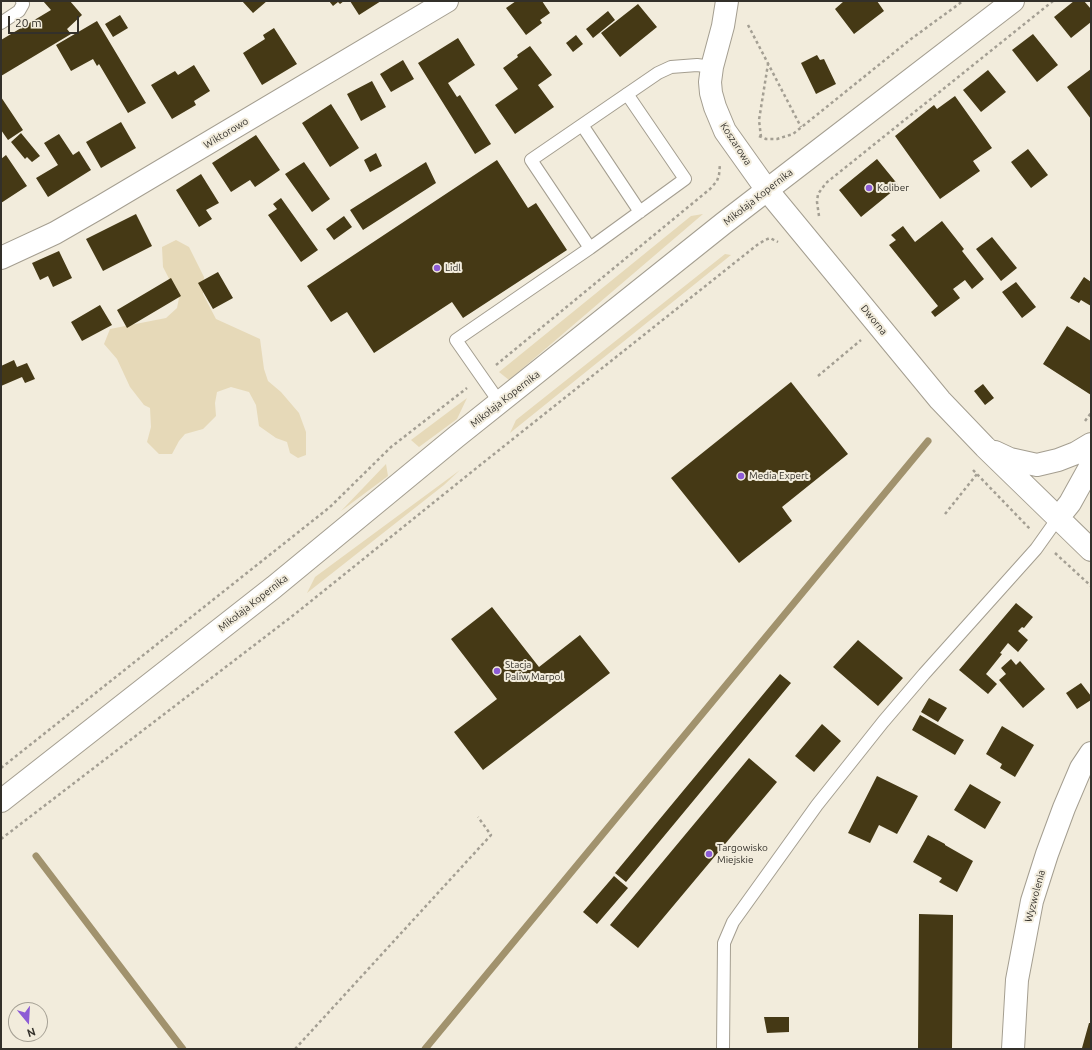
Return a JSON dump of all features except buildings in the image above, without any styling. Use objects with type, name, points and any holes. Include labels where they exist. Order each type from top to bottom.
[{"type":"street","name":"Wiktorowo","points":[[1,258],[55,233],[102,206],[447,1]]},
{"type":"street","name":"Koszarowa","points":[[727,1],[723,26],[712,67],[710,82],[711,93],[725,131],[767,190]]},
{"type":"street","name":"Mikołaja Kopernika","points":[[1,801],[274,587],[456,437],[767,190],[1013,1]]},
{"type":"street","name":"Dworna","points":[[767,190],[940,400],[985,447],[1091,550]]},
{"type":"street","name":"Dworna","points":[[985,447],[1010,459],[1037,465],[1058,460],[1076,453],[1087,434]]},
{"type":"street","points":[[1058,518],[1070,503],[1091,465]]},
{"type":"street","name":"Wyzwolenia","points":[[1013,1049],[1017,980],[1032,901],[1064,808],[1081,768],[1091,753]]},
{"type":"lane","points":[[1,24],[19,11],[23,4],[22,1]]},
{"type":"lane","points":[[590,248],[531,160],[658,73],[671,67],[697,65],[712,67]]},
{"type":"lane","points":[[500,403],[456,340],[590,248],[684,180],[627,94]]},
{"type":"lane","points":[[582,125],[640,212]]},
{"type":"lane","points":[[723,1049],[724,943],[733,922],[817,805],[924,674],[1036,549],[1058,518]]},
{"type":"path","points":[[754,135],[777,139],[793,134],[911,39],[963,1]]},
{"type":"path","points":[[820,220],[816,202],[820,189],[826,183],[1053,1]]},
{"type":"path","points":[[745,20],[801,127]]},
{"type":"path","points":[[761,137],[759,120],[768,64]]},
{"type":"path","points":[[1,768],[330,507],[391,447],[481,377],[710,189],[716,182],[719,175],[719,161]]},
{"type":"path","points":[[1,839],[295,614],[757,245],[770,238],[782,245]]},
{"type":"path","points":[[818,376],[862,339]]},
{"type":"path","points":[[1087,434],[1091,413]]},
{"type":"path","points":[[945,514],[977,474]]},
{"type":"path","points":[[296,1049],[492,836],[478,817]]},
{"type":"shaded area","points":[[703,214],[509,380],[499,372],[691,216]]},
{"type":"shaded area","points":[[176,240],[189,247],[204,277],[203,294],[216,319],[260,339],[264,369],[268,381],[281,392],[299,413],[306,432],[306,455],[298,458],[290,453],[287,442],[276,438],[259,426],[256,405],[249,392],[231,387],[217,392],[215,403],[216,416],[203,429],[185,434],[179,441],[172,454],[159,454],[147,442],[151,427],[150,408],[144,405],[130,387],[117,359],[104,344],[110,329],[166,318],[177,308],[179,298],[163,267],[162,247]]},
{"type":"shaded area","points":[[725,254],[731,255],[510,433],[516,420]]},
{"type":"shaded area","points":[[467,398],[457,419],[419,447],[411,440]]},
{"type":"shaded area","points":[[386,464],[388,476],[341,511]]},
{"type":"shaded area","points":[[460,470],[444,485],[307,593],[315,577]]},
{"type":"waterway","points":[[425,1049],[928,441]]},
{"type":"waterway","points":[[36,856],[183,1049]]},
{"type":"place","name":"Koliber","points":[[869,188]]},
{"type":"place","name":"Lidl","points":[[437,268]]},
{"type":"place","name":"Media Expert","points":[[741,476]]},
{"type":"place","name":"Stacja Paliw Marpol","points":[[497,671]]},
{"type":"place","name":"Targowisko Miejskie","points":[[709,854]]}]
